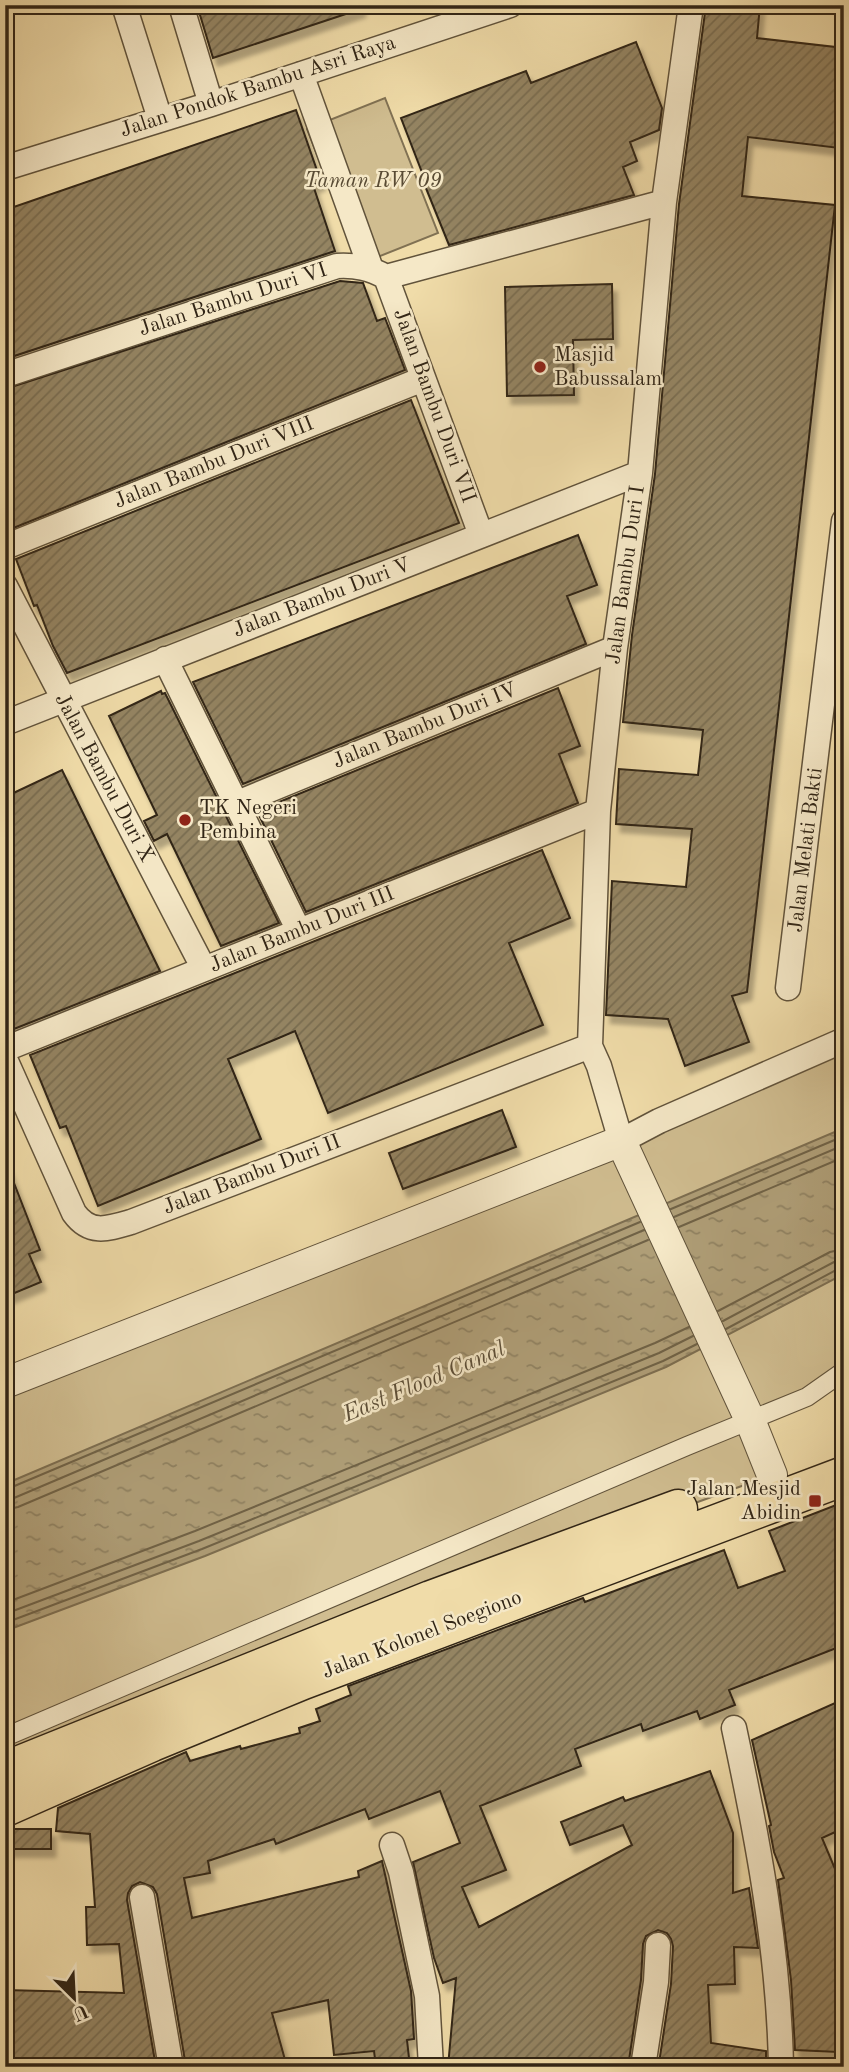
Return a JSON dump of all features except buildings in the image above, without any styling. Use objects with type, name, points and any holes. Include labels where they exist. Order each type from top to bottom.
[{"type":"main road","name":"Jalan Kolonel Soegiono","points":[[5,1771],[431,1600],[844,1449]]},
{"type":"main road","name":"Jalan Kolonel Soegiono","points":[[5,1807],[152,1742],[303,1680],[844,1476]]},
{"type":"street","points":[[124,5],[160,119]]},
{"type":"street","points":[[181,5],[211,103]]},
{"type":"street","name":"Jalan Pondok Bambu Asri Raya","points":[[5,168],[510,5]]},
{"type":"street","name":"Jalan Bambu Duri I","points":[[619,1133],[594,1056],[598,811],[615,648],[640,473],[664,202],[691,5]]},
{"type":"street","name":"Jalan Bambu Duri VII","points":[[302,74],[378,273],[423,379],[481,536]]},
{"type":"street","name":"Jalan Bambu Duri VI","points":[[5,375],[337,266],[351,265],[378,273],[664,202]]},
{"type":"street","name":"Jalan Bambu Duri VIII","points":[[5,547],[423,379]]},
{"type":"street","name":"Jalan Bambu Duri V","points":[[5,723],[640,473]]},
{"type":"street","name":"Jalan Melati Bakti","points":[[788,988],[840,584],[844,520]]},
{"type":"street","name":"Jalan Bambu Duri X","points":[[5,586],[204,969]]},
{"type":"street","name":"Jalan Bambu Duri IV","points":[[236,804],[615,648]]},
{"type":"street","points":[[165,659],[299,931]]},
{"type":"street","name":"Jalan Bambu Duri III","points":[[5,1049],[598,811]]},
{"type":"street","points":[[5,1383],[619,1133],[659,1121],[844,1040]]},
{"type":"street","name":"Jalan Bambu Duri II","points":[[5,1059],[74,1213],[82,1223],[91,1228],[114,1227],[131,1222],[594,1056]]},
{"type":"street","points":[[619,1133],[750,1420],[772,1475]]},
{"type":"street","points":[[5,1737],[807,1397],[844,1371]]},
{"type":"street","points":[[734,1728],[760,1850],[771,1941],[781,2067]]},
{"type":"street","points":[[392,1844],[401,1872],[427,1996],[431,2067]]},
{"type":"street","points":[[142,1897],[171,2067]]},
{"type":"street","points":[[643,2067],[656,1982],[658,1945]]},
{"type":"green space","name":"Taman RW 09","points":[[385,98],[438,233],[360,264],[307,129]]},
{"type":"green space","points":[[844,1042],[844,1371],[750,1420],[772,1475],[5,1771],[5,1383]]},
{"type":"water","name":"East Flood Canal","points":[[844,1128],[844,1274],[666,1367],[205,1556],[5,1631],[5,1484]]},
{"type":"place","name":"Masjid Babussalam","points":[[540,367]]},
{"type":"place","name":"TK Negeri Pembina","points":[[185,820]]},
{"type":"place","name":"Jalan Mesjid Abidin","points":[[815,1501]]}]
